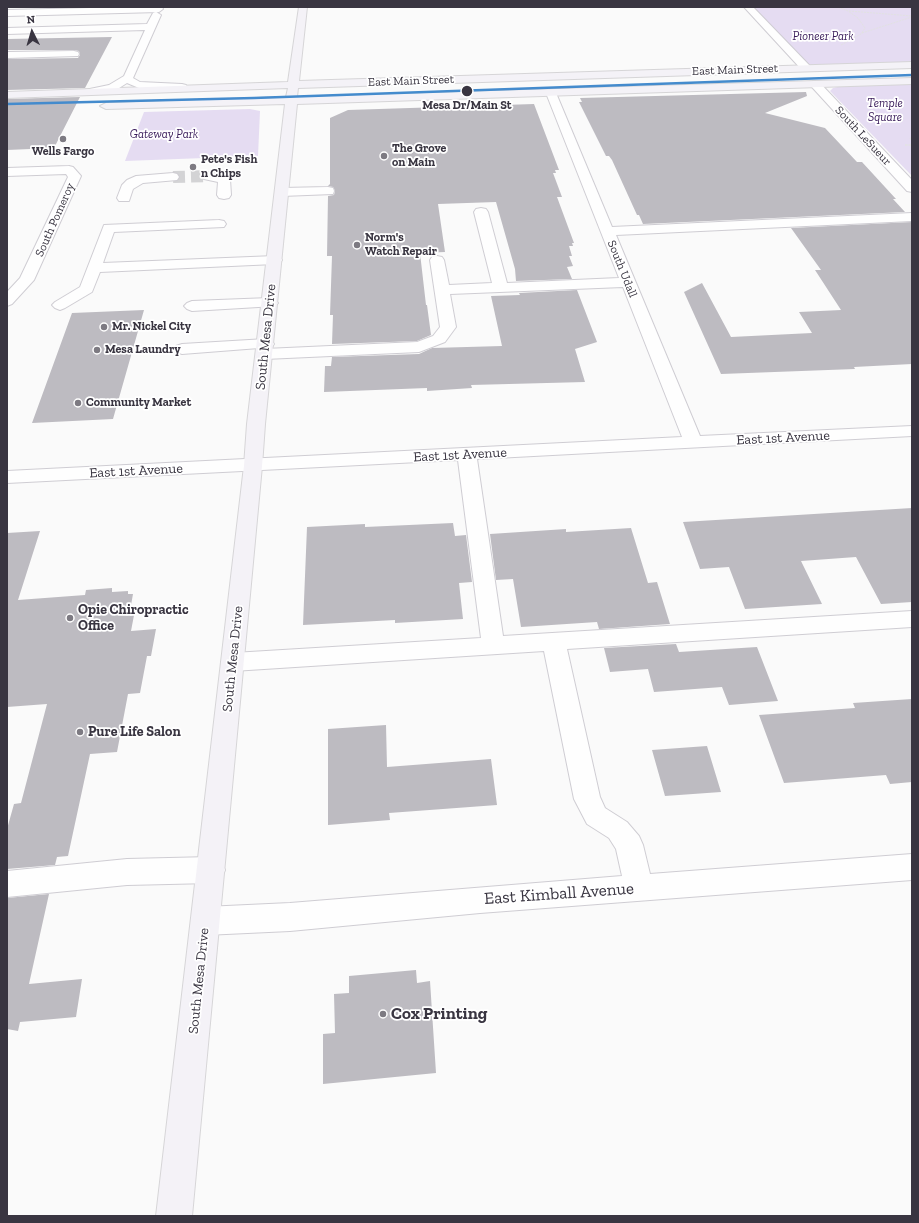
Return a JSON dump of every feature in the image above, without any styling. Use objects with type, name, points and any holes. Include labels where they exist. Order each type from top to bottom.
[{"type":"main road","name":"South Mesa Drive","points":[[174,1216],[253,466],[256,424],[291,102],[303,7]]},
{"type":"main road","name":"East Main Street","points":[[7,95],[199,87],[912,65]]},
{"type":"main road","name":"East Main Street","points":[[93,107],[291,102],[912,81]]},
{"type":"street","points":[[748,7],[806,68]]},
{"type":"street","points":[[7,13],[160,8],[128,78],[112,88],[89,92]]},
{"type":"street","points":[[7,31],[151,27]]},
{"type":"street","points":[[7,55],[74,54]]},
{"type":"street","points":[[128,78],[134,84],[147,87],[199,87]]},
{"type":"street","name":"South LeSueur","points":[[815,84],[912,188]]},
{"type":"street","name":"South Udall","points":[[551,93],[694,443]]},
{"type":"street","name":"South Pomeroy","points":[[7,172],[69,170],[75,176],[27,280],[7,301]]},
{"type":"street","points":[[208,176],[215,176],[224,179],[224,195]]},
{"type":"street","points":[[124,198],[127,188],[132,183],[140,179],[173,177]]},
{"type":"street","points":[[282,192],[328,191]]},
{"type":"street","points":[[481,212],[501,288]]},
{"type":"street","points":[[607,231],[912,217]]},
{"type":"street","points":[[60,304],[88,289],[109,228],[219,224]]},
{"type":"street","points":[[94,268],[275,260]]},
{"type":"street","points":[[182,349],[419,347],[439,339],[448,327],[437,260]]},
{"type":"street","points":[[442,290],[628,282]]},
{"type":"street","points":[[192,306],[270,303]]},
{"type":"street","name":"East 1st Avenue","points":[[7,477],[253,466],[912,431]]},
{"type":"street","points":[[467,455],[493,645]]},
{"type":"street","points":[[232,662],[912,619]]},
{"type":"street","points":[[554,642],[587,799],[596,816],[618,830],[629,845],[639,888]]},
{"type":"street","name":"East Kimball Avenue","points":[[205,920],[290,917],[912,867]]},
{"type":"street","points":[[7,884],[127,872],[211,870]]},
{"type":"path","points":[[838,7],[848,11],[858,18],[865,28],[861,34]]},
{"type":"path","points":[[848,11],[912,17]]},
{"type":"path","points":[[841,46],[861,34],[893,22],[912,17]]},
{"type":"path","points":[[902,145],[912,145]]},
{"type":"green space","name":"Pioneer Park","points":[[748,7],[912,7],[912,65],[806,68]]},
{"type":"green space","name":"Temple Square","points":[[912,83],[912,176],[830,91],[833,88],[842,86]]},
{"type":"green space","name":"Gateway Park","points":[[250,109],[260,111],[258,156],[125,161],[144,112]]},
{"type":"building","points":[[112,37],[85,88],[7,90],[7,59],[78,58],[80,55],[79,51],[74,50],[7,50],[7,39]]},
{"type":"building","points":[[806,92],[807,96],[765,113],[825,128],[857,162],[862,162],[896,199],[893,199],[905,212],[643,224],[639,215],[637,215],[612,160],[609,156],[606,156],[579,102],[582,102],[580,98]]},
{"type":"building","points":[[80,97],[54,148],[7,150],[7,99]]},
{"type":"building","points":[[534,104],[559,170],[555,170],[556,173],[553,173],[562,197],[557,197],[574,243],[572,243],[573,246],[569,246],[572,256],[569,256],[573,266],[567,267],[572,279],[516,281],[515,269],[496,202],[438,204],[445,252],[420,253],[431,335],[417,341],[332,344],[333,315],[330,315],[332,256],[327,256],[328,196],[334,195],[335,191],[333,187],[328,186],[330,184],[330,118],[348,110]]},
{"type":"building","points":[[912,222],[912,364],[854,367],[855,369],[721,374],[684,292],[702,283],[731,337],[812,333],[799,312],[841,310],[815,270],[821,270],[791,228]]},
{"type":"building","points":[[577,290],[597,342],[575,349],[585,382],[471,385],[472,388],[427,391],[427,388],[324,392],[325,366],[331,366],[332,357],[419,354],[432,348],[502,346],[491,296]]},
{"type":"building","points":[[144,310],[113,419],[32,423],[72,313]]},
{"type":"building","points":[[912,508],[912,602],[881,604],[856,557],[801,561],[822,604],[745,609],[729,567],[700,569],[683,522]]},
{"type":"building","points":[[453,523],[455,536],[466,535],[472,582],[459,583],[463,619],[395,623],[395,620],[303,625],[307,527],[365,524],[365,527]]},
{"type":"building","points":[[631,528],[648,583],[657,582],[670,624],[599,629],[597,622],[521,627],[513,579],[496,580],[490,534],[566,529],[566,532]]},
{"type":"building","points":[[40,531],[18,600],[85,595],[86,590],[112,588],[112,592],[128,591],[128,594],[133,594],[130,611],[135,610],[131,631],[156,629],[151,656],[147,656],[140,693],[128,694],[117,752],[90,754],[68,856],[57,857],[55,865],[7,869],[7,829],[14,804],[21,803],[47,704],[7,707],[7,533]]},
{"type":"building","points":[[676,644],[679,652],[757,647],[778,701],[729,705],[722,687],[654,692],[648,669],[610,672],[604,648]]},
{"type":"building","points":[[912,699],[912,782],[890,784],[886,775],[784,783],[759,715],[855,708],[853,703]]},
{"type":"building","points":[[386,725],[387,767],[491,759],[497,805],[389,813],[390,820],[328,825],[328,729]]},
{"type":"building","points":[[707,746],[721,792],[665,796],[652,750]]},
{"type":"building","points":[[49,894],[29,984],[82,979],[76,1017],[20,1022],[18,1031],[7,1029],[7,898]]},
{"type":"building","name":"Cox Printing","points":[[416,970],[417,983],[430,981],[436,1073],[323,1084],[323,1034],[335,1033],[334,994],[349,993],[349,976]]},
{"type":"tunnel","points":[[173,177],[208,176]]},
{"type":"transit line","points":[[7,104],[254,98],[912,75]]},
{"type":"place","name":"Mesa Dr/Main St","points":[[467,91]]},
{"type":"place","name":"Wells Fargo","points":[[63,139]]},
{"type":"place","name":"The Grove on Main","points":[[384,156]]},
{"type":"place","name":"Pete's Fish n Chips","points":[[193,167]]},
{"type":"place","name":"Norm's Watch Repair","points":[[357,245]]},
{"type":"place","name":"Mr. Nickel City","points":[[104,327]]},
{"type":"place","name":"Mesa Laundry","points":[[97,350]]},
{"type":"place","name":"Community Market","points":[[78,403]]},
{"type":"place","name":"Opie Chiropractic Office","points":[[70,618]]},
{"type":"place","name":"Pure Life Salon","points":[[80,732]]},
{"type":"place","name":"Cox Printing","points":[[383,1014]]}]
